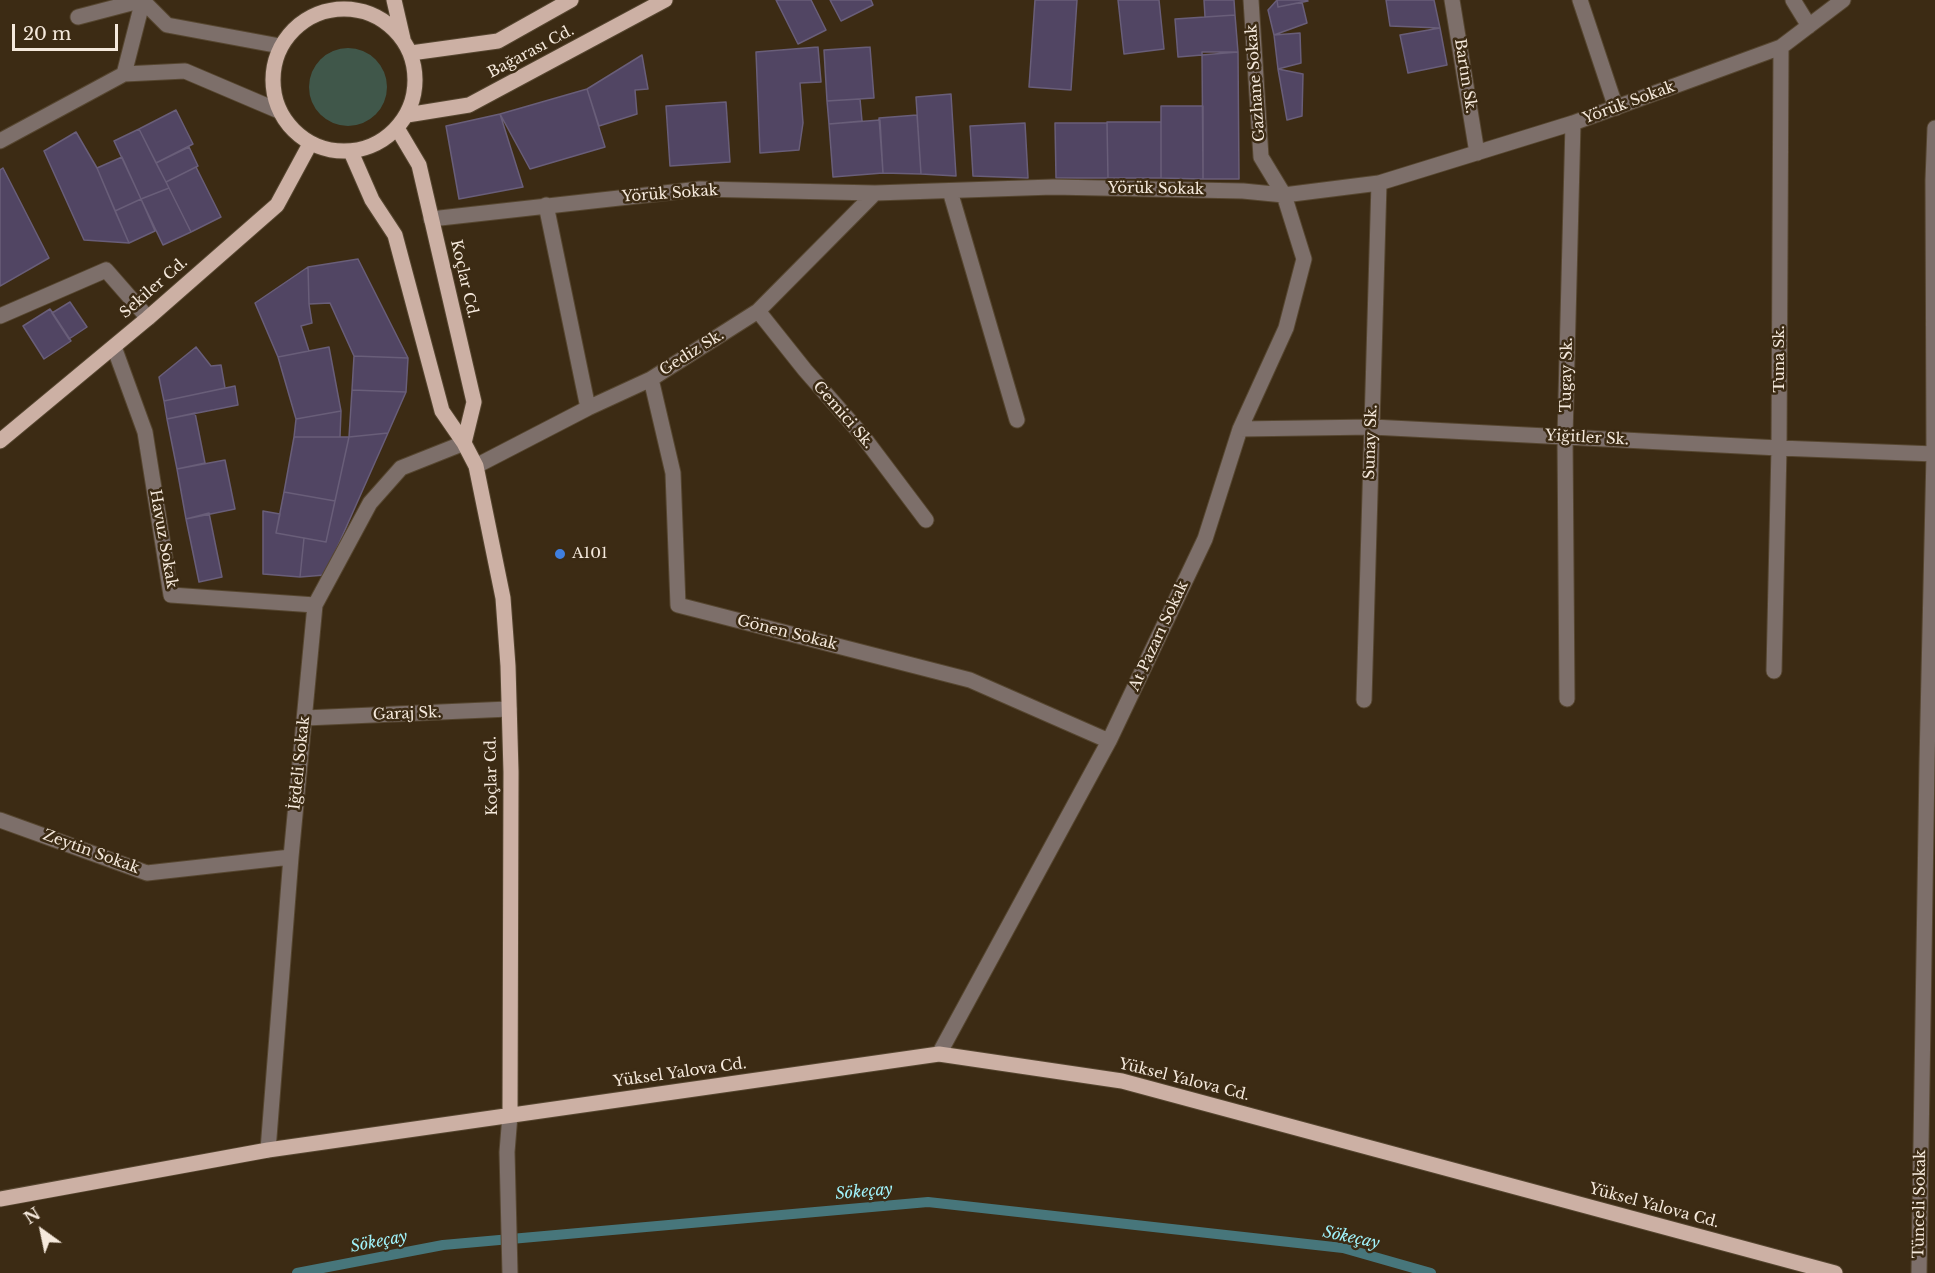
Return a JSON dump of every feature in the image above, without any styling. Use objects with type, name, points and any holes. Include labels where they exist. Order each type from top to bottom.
[{"type":"main road","points":[[394,0],[403,39]]},
{"type":"main road","points":[[411,53],[498,41],[571,0]]},
{"type":"main road","name":"Bağarası Cd.","points":[[407,115],[469,105],[665,0]]},
{"type":"main road","points":[[317,7],[364,11],[386,22],[403,39],[411,53],[416,80],[414,98],[407,115],[384,140],[368,148],[351,152],[330,151],[310,144],[292,130],[279,111],[272,90],[273,67],[280,46],[295,27],[317,7]]},
{"type":"main road","name":"Koçlar Cd.","points":[[397,128],[419,165],[474,402],[464,443]]},
{"type":"main road","name":"Sekiler Cd.","points":[[0,441],[114,347],[277,205],[310,144]]},
{"type":"main road","name":"Koçlar Cd.","points":[[351,152],[372,200],[395,235],[442,411],[464,443],[476,466],[503,598],[511,772],[510,1115]]},
{"type":"main road","name":"Yüksel Yalova Cd.","points":[[0,1199],[268,1150],[939,1054],[1122,1081],[1835,1273]]},
{"type":"street","points":[[78,17],[143,0]]},
{"type":"street","points":[[143,0],[167,26],[280,46]]},
{"type":"street","points":[[124,74],[143,0]]},
{"type":"street","name":"Gazhane Sokak","points":[[1251,0],[1261,157],[1284,195]]},
{"type":"street","name":"Bartın Sk.","points":[[1452,0],[1477,153]]},
{"type":"street","points":[[1580,0],[1616,108]]},
{"type":"street","points":[[1793,0],[1809,26]]},
{"type":"street","name":"Yörük Sokak","points":[[431,219],[700,189],[875,193],[1053,188],[1243,191],[1284,195],[1379,183],[1573,123],[1781,47],[1844,0]]},
{"type":"street","name":"Tuna Sk.","points":[[1774,671],[1779,448],[1781,47]]},
{"type":"street","points":[[0,141],[124,74],[185,71],[279,111]]},
{"type":"street","name":"Tugay Sk.","points":[[1567,699],[1565,437],[1573,123]]},
{"type":"street","name":"Tünceli Sokak","points":[[1919,1273],[1928,1221],[1935,128]]},
{"type":"street","name":"Sunay Sk.","points":[[1364,700],[1379,183]]},
{"type":"street","points":[[950,191],[1017,420]]},
{"type":"street","name":"Gediz Sk.","points":[[476,466],[588,408],[651,379],[758,311],[875,193]]},
{"type":"street","name":"At Pazarı Sokak","points":[[939,1054],[1109,741],[1205,538],[1240,429],[1286,328],[1304,260],[1284,195]]},
{"type":"street","points":[[546,205],[588,408]]},
{"type":"street","points":[[0,316],[106,270],[148,318]]},
{"type":"street","name":"Gemici Sk.","points":[[758,311],[805,370],[862,435],[926,520]]},
{"type":"street","name":"Havuz Sokak","points":[[114,347],[145,432],[171,595],[315,605]]},
{"type":"street","name":"Gönen Sokak","points":[[651,379],[673,473],[678,605],[970,680],[1109,741]]},
{"type":"street","name":"Yiğitler Sk.","points":[[1240,429],[1372,427],[1934,454]]},
{"type":"street","name":"İğdeli Sokak","points":[[268,1150],[291,858],[315,605],[370,503],[401,468],[464,443]]},
{"type":"street","name":"Garaj Sk.","points":[[305,718],[509,710]]},
{"type":"street","name":"Zeytin Sokak","points":[[0,820],[147,873],[291,858]]},
{"type":"street","points":[[510,1115],[507,1152],[510,1273]]},
{"type":"green space","points":[[340,48],[356,48],[370,54],[381,65],[387,79],[387,95],[381,109],[370,120],[356,126],[340,126],[326,120],[315,109],[309,95],[309,79],[315,65],[326,54]]},
{"type":"building","points":[[776,0],[811,0],[826,30],[798,44]]},
{"type":"building","points":[[830,0],[871,0],[873,5],[841,21]]},
{"type":"building","points":[[1035,0],[1077,0],[1071,90],[1029,87]]},
{"type":"building","points":[[1118,0],[1159,0],[1164,49],[1124,54]]},
{"type":"building","points":[[1204,0],[1234,0],[1235,15],[1205,17]]},
{"type":"building","points":[[1277,0],[1307,0],[1308,1],[1278,7]]},
{"type":"building","points":[[1277,0],[1278,7],[1302,2],[1307,23],[1274,35],[1268,10]]},
{"type":"building","points":[[1386,0],[1434,0],[1440,28],[1390,26]]},
{"type":"building","points":[[1235,15],[1238,52],[1178,57],[1175,19]]},
{"type":"building","points":[[1440,28],[1447,65],[1408,73],[1400,35]]},
{"type":"building","points":[[1300,33],[1301,63],[1278,69],[1274,35]]},
{"type":"building","points":[[818,47],[821,82],[800,83],[803,123],[799,150],[760,153],[756,52]]},
{"type":"building","points":[[870,47],[874,98],[827,101],[824,50]]},
{"type":"building","points":[[1202,52],[1238,52],[1239,179],[1203,179]]},
{"type":"building","points":[[642,55],[648,89],[635,90],[637,114],[599,126],[587,89]]},
{"type":"building","points":[[1278,69],[1303,74],[1302,116],[1287,120]]},
{"type":"building","points":[[587,89],[605,147],[530,169],[500,114]]},
{"type":"building","points":[[951,94],[956,176],[921,174],[916,97]]},
{"type":"building","points":[[860,99],[862,121],[829,124],[827,101]]},
{"type":"building","points":[[726,102],[730,162],[670,166],[666,106]]},
{"type":"building","points":[[1161,106],[1203,106],[1203,179],[1161,178]]},
{"type":"building","points":[[176,110],[193,144],[156,163],[139,129]]},
{"type":"building","points":[[500,114],[523,187],[459,199],[446,126]]},
{"type":"building","points":[[917,115],[921,174],[883,173],[879,118]]},
{"type":"building","points":[[880,120],[883,173],[833,177],[829,124]]},
{"type":"building","points":[[1107,122],[1161,122],[1161,178],[1108,178]]},
{"type":"building","points":[[1025,123],[1028,178],[973,176],[970,126]]},
{"type":"building","points":[[1055,123],[1107,123],[1108,178],[1056,178]]},
{"type":"building","points":[[139,129],[169,188],[141,199],[114,141]]},
{"type":"building","points":[[76,132],[97,168],[129,243],[84,240],[44,151]]},
{"type":"building","points":[[189,147],[198,166],[166,182],[156,163]]},
{"type":"building","points":[[122,157],[141,199],[115,211],[97,168]]},
{"type":"building","points":[[196,167],[221,217],[191,232],[166,182]]},
{"type":"building","points":[[3,168],[49,258],[0,286],[0,170]]},
{"type":"building","points":[[169,188],[191,232],[163,245],[141,199]]},
{"type":"building","points":[[141,199],[155,231],[129,243],[115,211]]},
{"type":"building","points":[[358,259],[408,358],[354,356],[330,303],[309,304],[308,267]]},
{"type":"building","points":[[308,267],[312,323],[301,326],[309,351],[278,357],[255,303]]},
{"type":"building","points":[[70,302],[87,327],[69,339],[52,313]]},
{"type":"building","points":[[50,309],[71,341],[44,359],[23,326]]},
{"type":"building","points":[[196,347],[211,366],[221,365],[225,388],[164,401],[159,377]]},
{"type":"building","points":[[329,347],[341,411],[296,419],[278,357]]},
{"type":"building","points":[[354,356],[408,358],[406,392],[352,390]]},
{"type":"building","points":[[235,386],[238,405],[167,419],[164,401]]},
{"type":"building","points":[[352,390],[406,392],[388,433],[349,437]]},
{"type":"building","points":[[341,411],[340,437],[294,437],[296,419]]},
{"type":"building","points":[[195,413],[205,463],[177,469],[167,419]]},
{"type":"building","points":[[388,433],[325,575],[300,577],[304,538],[326,542],[349,437]]},
{"type":"building","points":[[294,437],[349,437],[335,501],[284,492]]},
{"type":"building","points":[[225,460],[235,509],[186,519],[177,469]]},
{"type":"building","points":[[284,492],[335,501],[326,542],[276,533]]},
{"type":"building","points":[[263,511],[280,514],[276,533],[304,538],[300,577],[263,574]]},
{"type":"building","points":[[209,513],[222,577],[199,582],[186,519]]},
{"type":"waterway","name":"Sökeçay","points":[[297,1273],[443,1245],[928,1202],[1343,1248],[1431,1273]]},
{"type":"place","name":"A101","points":[[560,554]]}]
